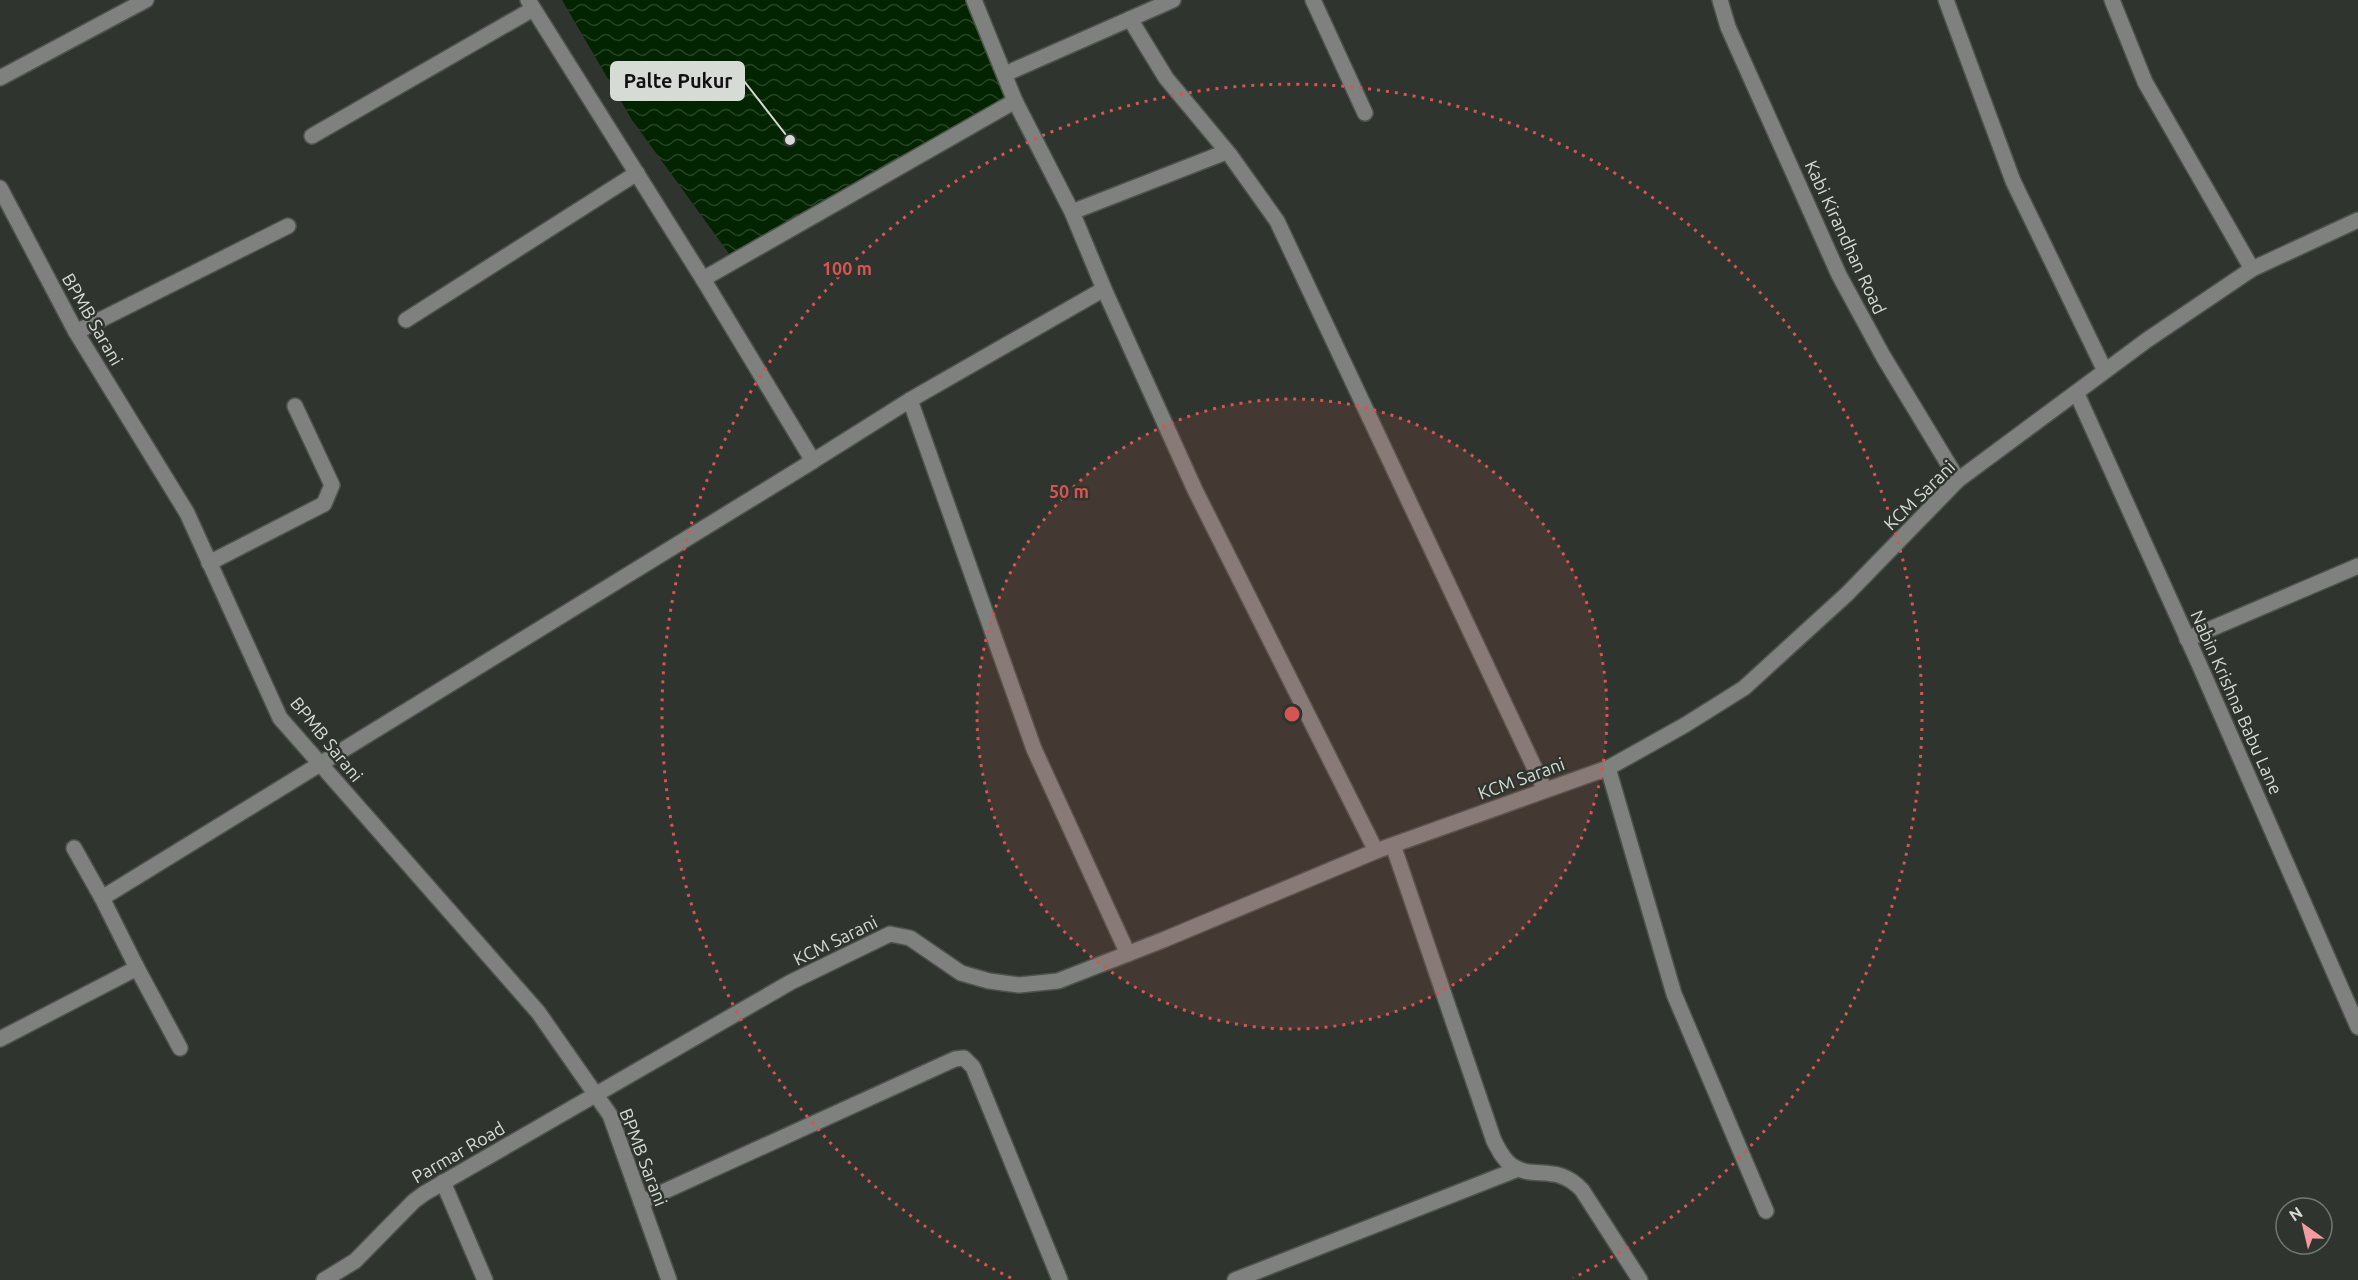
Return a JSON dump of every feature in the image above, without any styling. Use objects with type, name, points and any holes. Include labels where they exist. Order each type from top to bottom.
[{"type":"street","points":[[0,78],[146,0]]},
{"type":"street","points":[[974,0],[1015,101],[1072,212],[1104,289],[1195,490],[1376,850]]},
{"type":"street","points":[[1005,74],[1173,0]]},
{"type":"street","points":[[1313,0],[1365,113]]},
{"type":"street","name":"Kabi Kirandhan Road","points":[[1719,0],[1728,27],[1839,275],[1878,348],[1958,480]]},
{"type":"street","points":[[1946,0],[2013,181],[2105,371]]},
{"type":"street","points":[[2112,0],[2145,82],[2252,269]]},
{"type":"street","points":[[312,136],[531,4],[703,279],[813,461]]},
{"type":"street","points":[[1130,19],[1166,78],[1226,152],[1277,221],[1545,790]]},
{"type":"street","points":[[703,279],[1015,101]]},
{"type":"street","points":[[1072,212],[1226,152]]},
{"type":"street","points":[[406,320],[637,173]]},
{"type":"street","name":"BPMB Sarani","points":[[0,188],[76,332],[187,513],[280,718],[538,1012],[610,1114],[669,1280]]},
{"type":"street","name":"KCM Sarani","points":[[596,1095],[791,982],[890,934],[910,938],[961,973],[989,981],[1019,985],[1058,981],[1376,850],[1608,768],[1685,725],[1744,688],[1847,594],[1958,480],[2077,394],[2146,340],[2252,269],[2358,220]]},
{"type":"street","points":[[76,332],[288,226]]},
{"type":"street","points":[[102,898],[910,400],[1104,289]]},
{"type":"street","name":"Nabin Krishna Babu Lane","points":[[2077,394],[2358,1027]]},
{"type":"street","points":[[910,400],[1034,749],[1128,954]]},
{"type":"street","points":[[209,563],[324,504],[332,485],[295,406]]},
{"type":"street","points":[[2187,639],[2358,566]]},
{"type":"street","points":[[1608,768],[1674,994],[1766,1211]]},
{"type":"street","points":[[1393,845],[1494,1141],[1507,1161],[1518,1169],[1564,1175],[1573,1180],[1582,1190],[1640,1280]]},
{"type":"street","points":[[74,848],[180,1048]]},
{"type":"street","points":[[0,1039],[137,968]]},
{"type":"street","points":[[641,1202],[955,1059],[964,1058],[973,1067],[1059,1280]]},
{"type":"street","name":"Parmar Road","points":[[324,1280],[355,1261],[414,1201],[443,1182],[596,1095]]},
{"type":"street","points":[[1235,1280],[1518,1169]]},
{"type":"street","points":[[443,1182],[485,1280]]},
{"type":"water","points":[[562,0],[966,0],[1011,101],[894,159],[730,255],[632,120]]},
{"type":"place","name":"Palte Pukur","points":[[790,140]]}]
